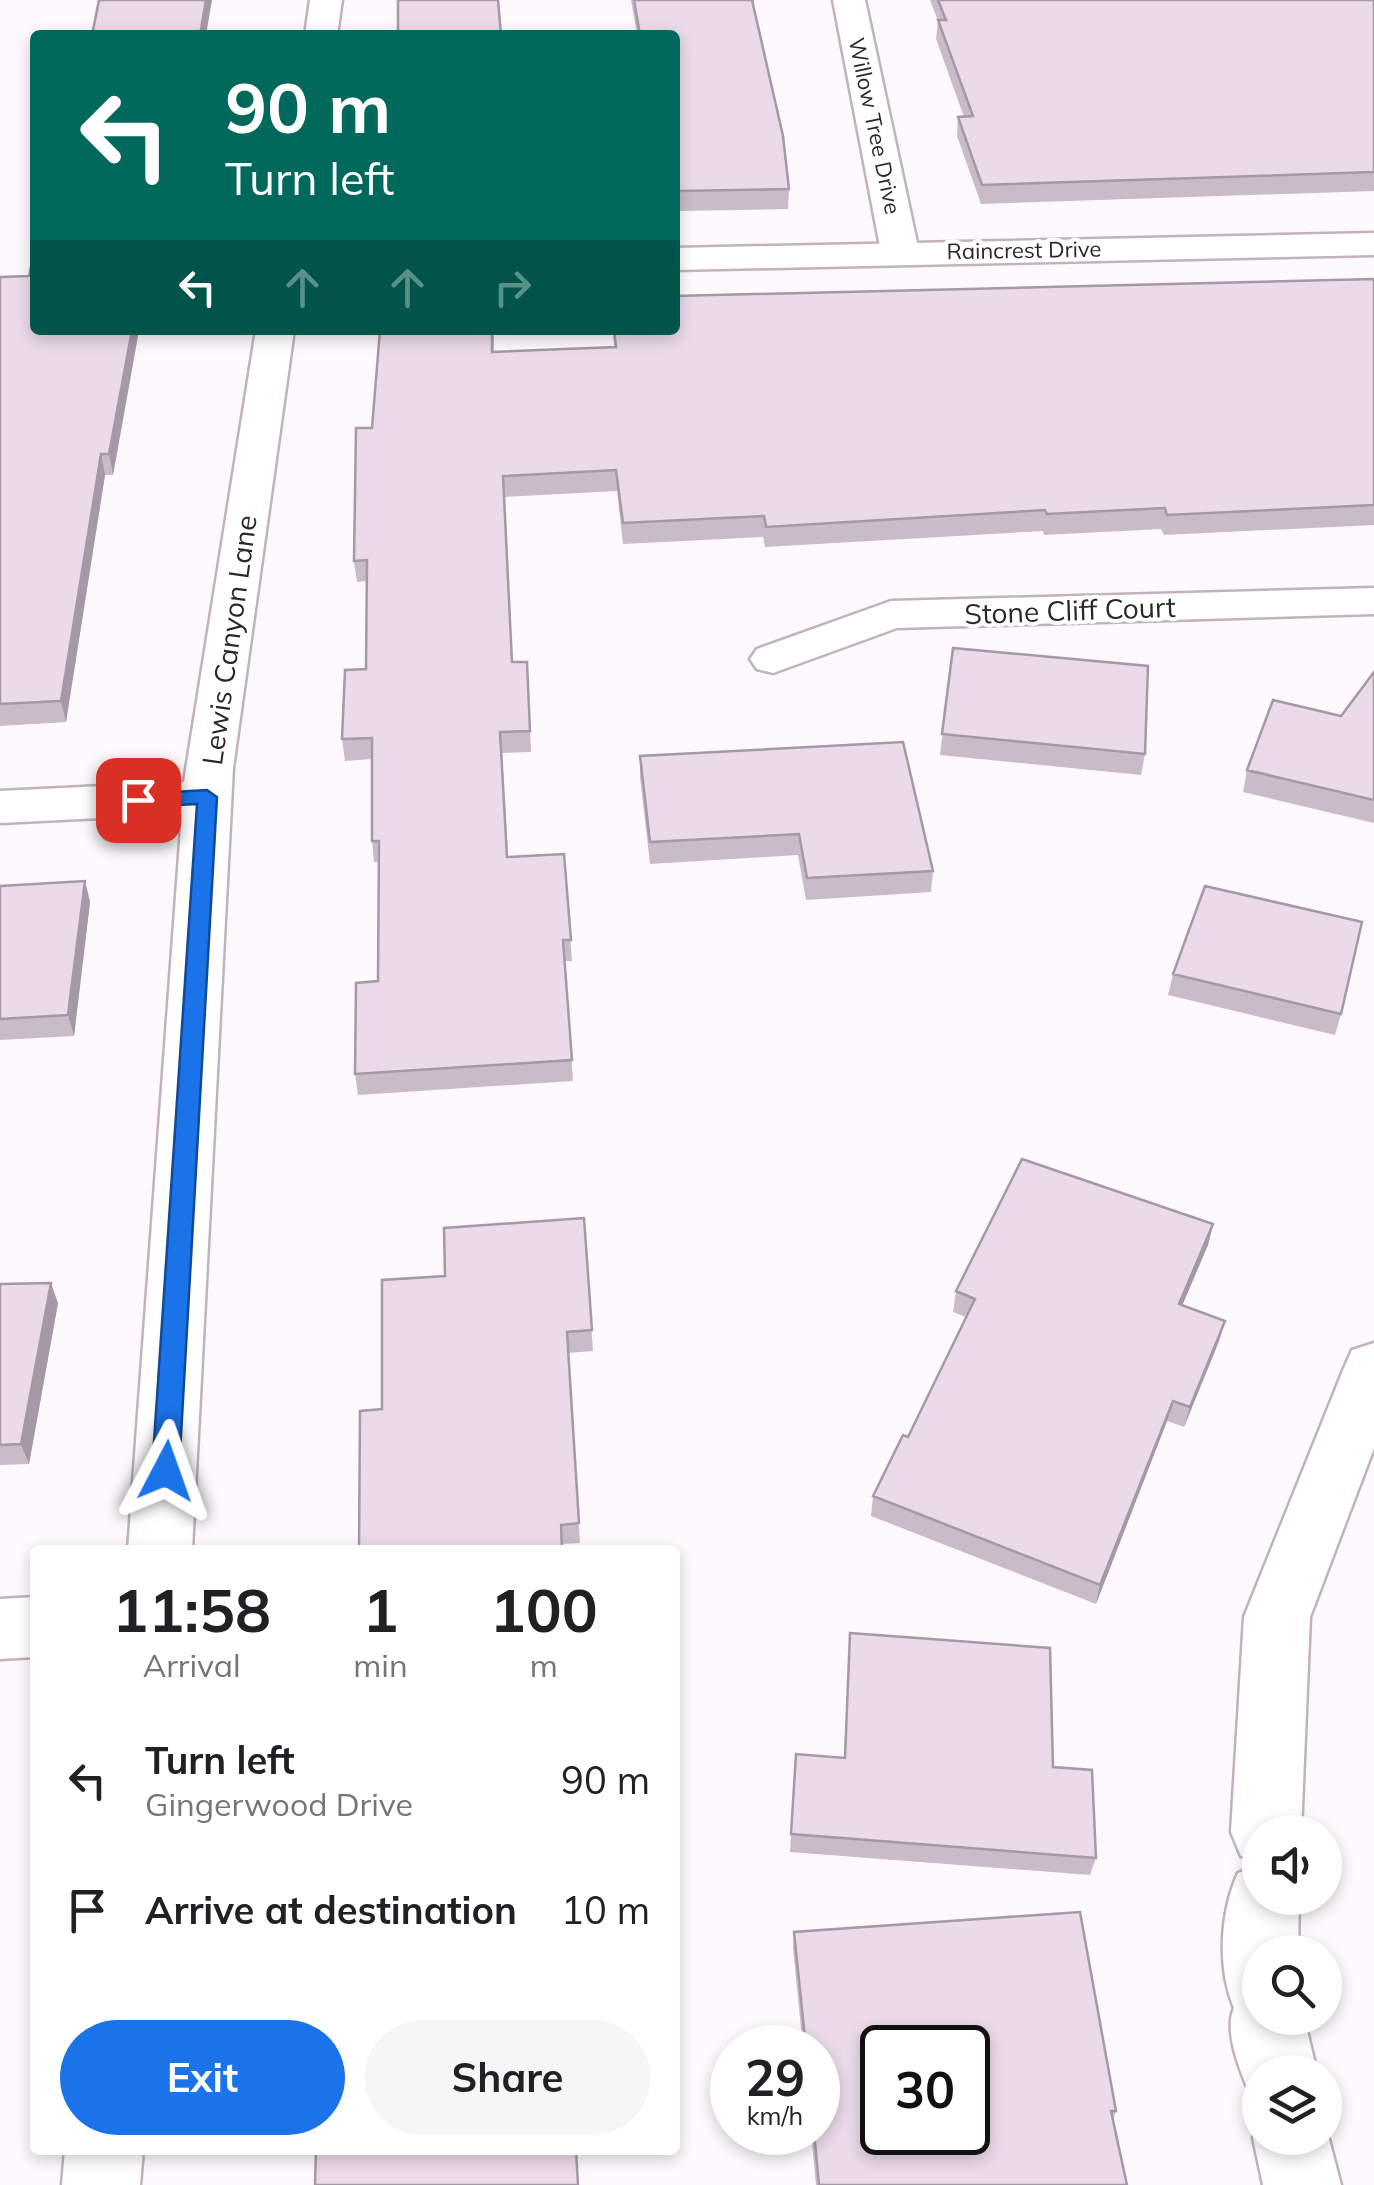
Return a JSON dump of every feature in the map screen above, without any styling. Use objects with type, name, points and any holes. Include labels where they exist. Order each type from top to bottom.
[{"type":"street","points":[[322,30],[326,0]]},
{"type":"street","name":"Willow Tree Drive","points":[[849,0],[900,252]]},
{"type":"street","name":"Raincrest Drive","points":[[680,258],[1374,244]]},
{"type":"street","name":"Lewis Canyon Lane","points":[[160,1545],[207,797],[274,335]]},
{"type":"street","name":"Stone Cliff Court","points":[[773,659],[891,615],[1374,602]]},
{"type":"street","points":[[0,807],[207,797]]},
{"type":"street","points":[[1267,1815],[1277,1617],[1374,1368]]},
{"type":"street","points":[[0,1629],[30,1628]]},
{"type":"street","points":[[101,2185],[104,2155]]},
{"type":"street","points":[[1296,2155],[1302,2185]]},
{"type":"building","points":[[99,0],[206,0],[201,30],[93,30]]},
{"type":"building","points":[[398,0],[498,0],[501,30],[398,30]]},
{"type":"building","points":[[634,0],[752,0],[783,136],[789,189],[680,191],[680,30],[639,30]]},
{"type":"building","points":[[938,0],[1374,0],[1374,172],[982,185],[958,117],[973,116],[938,20],[946,20]]},
{"type":"building","points":[[30,271],[30,335],[131,335],[109,454],[101,454],[61,701],[0,704],[0,277],[29,276]]},
{"type":"building","points":[[1374,279],[1374,505],[1167,515],[1165,508],[1047,514],[1045,510],[766,527],[764,516],[623,523],[616,470],[503,476],[512,662],[527,662],[530,731],[500,732],[507,857],[564,854],[571,940],[563,940],[572,1060],[355,1074],[356,983],[378,981],[379,841],[372,841],[372,738],[342,739],[345,670],[366,669],[367,560],[354,561],[356,428],[372,428],[380,335],[492,335],[492,352],[616,347],[615,335],[680,335],[680,296]]},
{"type":"building","points":[[953,648],[1148,666],[1145,754],[942,734]]},
{"type":"building","points":[[1374,672],[1374,800],[1247,770],[1273,700],[1341,716]]},
{"type":"building","points":[[903,742],[933,871],[807,878],[799,834],[650,842],[640,756]]},
{"type":"building","points":[[85,881],[68,1015],[0,1019],[0,886]]},
{"type":"building","points":[[1205,886],[1362,922],[1341,1014],[1173,974]]},
{"type":"building","points":[[1022,1159],[1213,1224],[1179,1304],[1225,1321],[1190,1407],[1173,1401],[1100,1585],[873,1496],[903,1435],[908,1437],[975,1299],[956,1291]]},
{"type":"building","points":[[584,1218],[592,1330],[567,1332],[579,1523],[561,1525],[562,1545],[359,1545],[360,1411],[382,1409],[382,1280],[445,1276],[444,1228]]},
{"type":"building","points":[[51,1283],[21,1444],[0,1445],[0,1284]]},
{"type":"building","points":[[850,1633],[1050,1648],[1053,1767],[1092,1770],[1096,1858],[791,1834],[796,1754],[845,1758]]},
{"type":"building","points":[[1080,1912],[1116,2111],[1111,2111],[1127,2185],[819,2185],[816,2155],[840,2155],[840,2025],[804,2025],[794,1932]]},
{"type":"building","points":[[316,2155],[576,2155],[578,2185],[315,2185]]},
{"type":"route","points":[[138,800],[207,797],[166,1471]]}]
